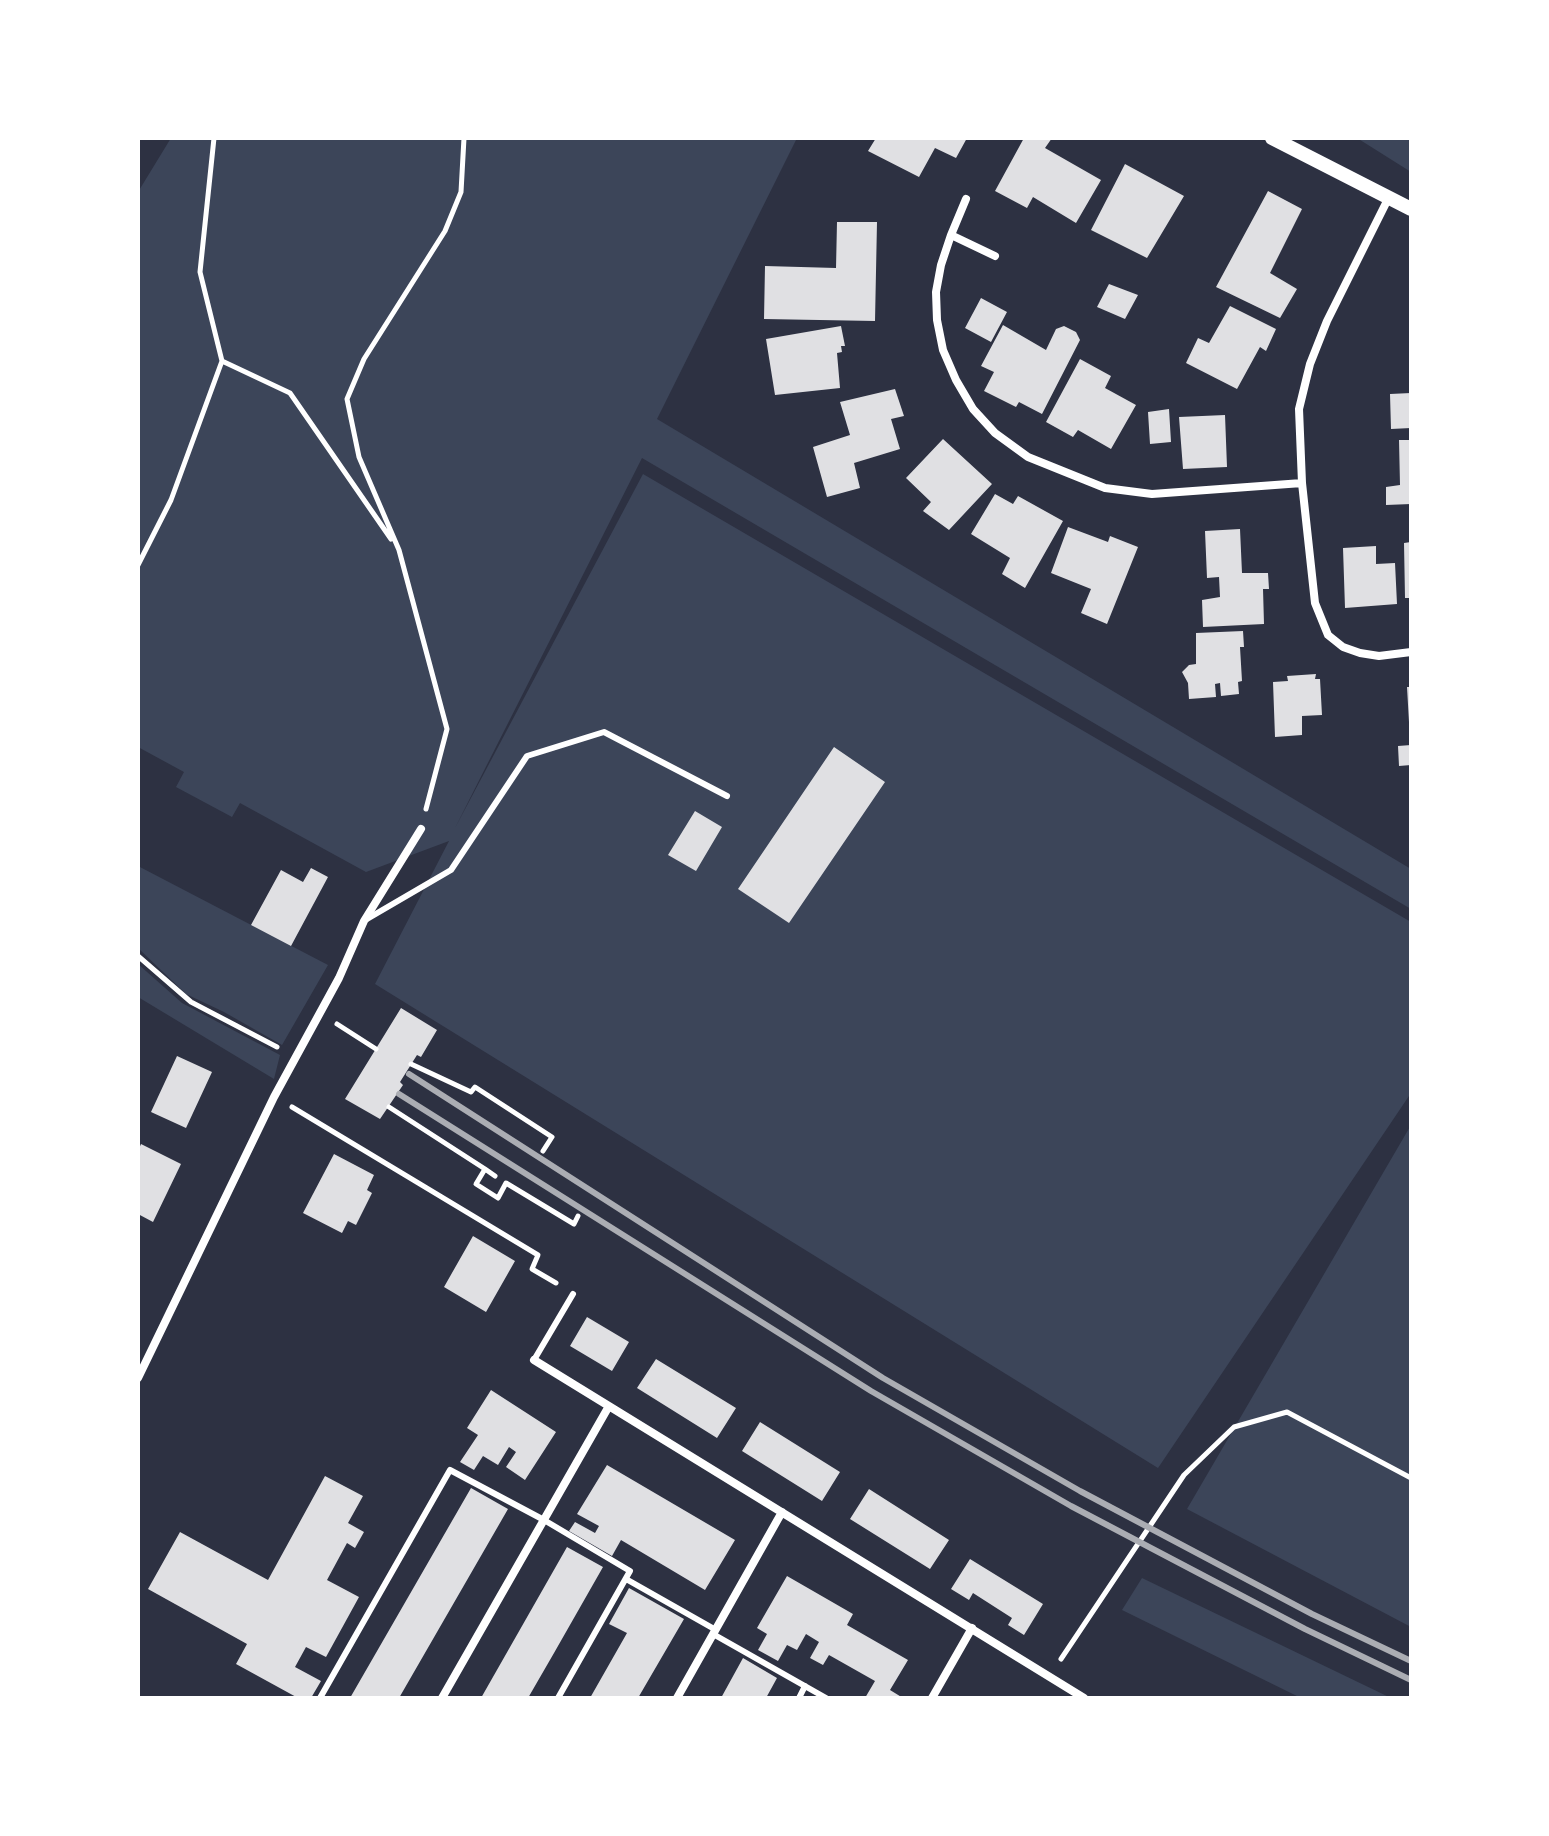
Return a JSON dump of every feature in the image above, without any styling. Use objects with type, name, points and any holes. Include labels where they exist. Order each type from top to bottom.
[{"type":"street","points":[[1272,138],[1411,209]]},
{"type":"street","points":[[1389,197],[1327,321],[1310,364],[1299,409],[1302,483],[1315,603],[1328,635],[1343,647],[1360,653],[1379,656],[1411,652]]},
{"type":"street","points":[[966,199],[951,235],[936,292],[937,320],[943,350],[956,380],[973,409],[995,433],[1028,457],[1105,488],[1152,494],[1302,483]]},
{"type":"street","points":[[951,235],[995,256]]},
{"type":"street","points":[[138,1378],[274,1097],[339,978],[364,921],[421,829]]},
{"type":"street","points":[[534,1360],[1084,1698]]},
{"type":"street","points":[[442,1698],[609,1406]]},
{"type":"street","points":[[677,1698],[782,1512]]},
{"type":"street","points":[[932,1698],[972,1628]]},
{"type":"lane","points":[[364,921],[451,870],[527,756],[604,732],[727,796]]},
{"type":"lane","points":[[534,1360],[573,1294]]},
{"type":"lane","points":[[320,1698],[450,1470],[630,1571],[558,1698]]},
{"type":"lane","points":[[626,1579],[826,1698]]},
{"type":"lane","points":[[799,1698],[805,1686]]},
{"type":"path","points":[[138,565],[171,500],[222,361],[200,272],[214,138]]},
{"type":"path","points":[[421,829],[447,729],[399,550],[359,457],[347,399],[364,359],[445,231],[461,192],[464,138]]},
{"type":"path","points":[[222,361],[290,393],[399,550]]},
{"type":"path","points":[[138,956],[191,1002],[296,1057]]},
{"type":"path","points":[[320,1013],[376,1049]]},
{"type":"path","points":[[411,1064],[474,1094],[475,1087],[552,1137],[543,1151]]},
{"type":"path","points":[[274,1097],[538,1255],[532,1269],[573,1294]]},
{"type":"path","points":[[389,1107],[495,1176]]},
{"type":"path","points":[[485,1169],[476,1184],[498,1198],[506,1183],[574,1224],[578,1216]]},
{"type":"path","points":[[1049,1676],[1184,1475],[1234,1427],[1287,1412],[1411,1478]]},
{"type":"shaded area","points":[[171,138],[797,138],[657,419],[1411,869],[1411,909],[642,458],[455,828],[643,474],[1411,922],[1411,1093],[1158,1468],[375,984],[449,841],[366,872],[240,803],[232,817],[176,787],[184,772],[138,747],[138,192]]},
{"type":"shaded area","points":[[1357,138],[1411,138],[1411,172]]},
{"type":"shaded area","points":[[138,866],[328,965],[282,1045],[186,994],[138,948]]},
{"type":"shaded area","points":[[138,964],[182,1003],[280,1055],[274,1079],[138,997]]},
{"type":"shaded area","points":[[1411,1125],[1411,1627],[1187,1509]]},
{"type":"shaded area","points":[[1142,1578],[1391,1698],[1301,1698],[1122,1610]]},
{"type":"building","points":[[876,138],[967,138],[956,158],[935,148],[919,177],[868,151]]},
{"type":"building","points":[[1024,138],[1052,138],[1045,148],[1101,180],[1076,223],[1033,197],[1027,208],[995,191]]},
{"type":"building","points":[[1125,164],[1184,196],[1147,258],[1091,230]]},
{"type":"building","points":[[1268,191],[1302,209],[1270,273],[1297,289],[1280,318],[1216,287]]},
{"type":"building","points":[[837,222],[877,222],[875,321],[764,319],[765,266],[836,268]]},
{"type":"building","points":[[1109,284],[1138,295],[1125,319],[1097,307]]},
{"type":"building","points":[[981,298],[1007,312],[991,342],[965,328]]},
{"type":"building","points":[[1230,306],[1276,329],[1266,351],[1260,347],[1237,389],[1186,363],[1198,338],[1209,343]]},
{"type":"building","points":[[1003,325],[1046,350],[1056,329],[1064,326],[1076,332],[1080,340],[1042,414],[1019,402],[1016,407],[984,391],[994,372],[981,366]]},
{"type":"building","points":[[841,326],[845,346],[841,346],[842,352],[837,353],[840,388],[775,395],[766,339]]},
{"type":"building","points":[[1080,359],[1111,376],[1105,388],[1136,405],[1111,449],[1078,430],[1073,437],[1046,422]]},
{"type":"building","points":[[895,389],[904,416],[891,419],[900,449],[854,463],[860,488],[827,497],[813,447],[850,435],[840,402]]},
{"type":"building","points":[[1411,393],[1411,428],[1391,429],[1390,394]]},
{"type":"building","points":[[1169,409],[1171,442],[1150,444],[1148,412]]},
{"type":"building","points":[[1225,415],[1227,467],[1183,469],[1179,417]]},
{"type":"building","points":[[943,439],[992,484],[949,530],[923,511],[931,502],[906,478]]},
{"type":"building","points":[[1399,440],[1411,440],[1411,504],[1386,505],[1386,487],[1400,485]]},
{"type":"building","points":[[995,494],[1013,504],[1018,496],[1063,521],[1025,588],[1002,574],[1010,558],[971,534]]},
{"type":"building","points":[[1068,527],[1108,542],[1110,536],[1138,547],[1107,624],[1081,613],[1091,589],[1051,573]]},
{"type":"building","points":[[1240,529],[1242,573],[1268,573],[1269,589],[1263,589],[1264,624],[1203,627],[1202,600],[1220,597],[1219,577],[1207,578],[1205,531]]},
{"type":"building","points":[[1411,542],[1411,598],[1405,598],[1404,543]]},
{"type":"building","points":[[1376,546],[1376,564],[1395,563],[1397,604],[1345,608],[1343,548]]},
{"type":"building","points":[[1243,631],[1239,694],[1221,696],[1220,683],[1215,684],[1216,697],[1189,699],[1188,683],[1182,672],[1189,665],[1196,664],[1196,633]]},
{"type":"building","points":[[1316,674],[1315,679],[1320,679],[1322,715],[1302,716],[1302,735],[1275,737],[1273,682],[1288,681],[1287,676]]},
{"type":"building","points":[[1407,687],[1411,687],[1409,722]]},
{"type":"building","points":[[1411,745],[1411,765],[1399,766],[1398,746]]},
{"type":"building","points":[[834,747],[885,782],[789,923],[738,889]]},
{"type":"building","points":[[695,811],[722,827],[696,871],[668,855]]},
{"type":"building","points":[[311,868],[328,877],[291,946],[251,925],[281,870],[303,882]]},
{"type":"building","points":[[401,1008],[437,1030],[421,1057],[417,1055],[400,1082],[403,1085],[380,1119],[345,1099]]},
{"type":"building","points":[[177,1056],[212,1072],[186,1128],[151,1112]]},
{"type":"building","points":[[141,1144],[181,1164],[153,1222],[138,1214],[138,1151]]},
{"type":"building","points":[[334,1154],[374,1175],[367,1190],[372,1193],[356,1225],[348,1221],[342,1233],[303,1213]]},
{"type":"building","points":[[473,1236],[515,1261],[486,1312],[444,1287]]},
{"type":"building","points":[[587,1317],[629,1342],[612,1371],[570,1346]]},
{"type":"building","points":[[656,1359],[736,1408],[717,1438],[637,1388]]},
{"type":"building","points":[[491,1390],[556,1432],[525,1480],[506,1467],[516,1452],[509,1447],[498,1465],[483,1456],[474,1470],[460,1462],[478,1435],[467,1428]]},
{"type":"building","points":[[760,1422],[840,1472],[822,1501],[742,1451]]},
{"type":"building","points":[[607,1465],[735,1540],[705,1590],[621,1540],[612,1556],[569,1531],[575,1522],[595,1533],[599,1526],[577,1514]]},
{"type":"building","points":[[325,1476],[363,1496],[348,1523],[364,1532],[355,1548],[347,1543],[327,1580],[359,1597],[326,1657],[306,1647],[295,1667],[321,1681],[311,1698],[298,1698],[236,1664],[247,1644],[148,1589],[180,1532],[268,1580]]},
{"type":"building","points":[[471,1488],[508,1509],[399,1698],[350,1698]]},
{"type":"building","points":[[869,1489],[949,1540],[930,1569],[850,1519]]},
{"type":"building","points":[[567,1547],[603,1567],[528,1698],[481,1698]]},
{"type":"building","points":[[970,1559],[1043,1604],[1024,1635],[1008,1625],[1012,1618],[973,1593],[969,1600],[951,1589]]},
{"type":"building","points":[[787,1576],[853,1614],[847,1625],[908,1660],[890,1690],[903,1698],[865,1698],[875,1681],[829,1655],[823,1665],[810,1658],[819,1642],[806,1634],[797,1650],[787,1645],[778,1661],[758,1650],[767,1634],[757,1628]]},
{"type":"building","points":[[629,1588],[684,1619],[638,1698],[590,1698],[627,1633],[609,1624]]},
{"type":"building","points":[[743,1658],[777,1678],[766,1698],[721,1698]]},
{"type":"railway","points":[[409,1074],[883,1378],[1080,1491],[1312,1614],[1411,1661]]},
{"type":"railway","points":[[399,1094],[871,1391],[1071,1506],[1305,1629],[1411,1680]]}]
